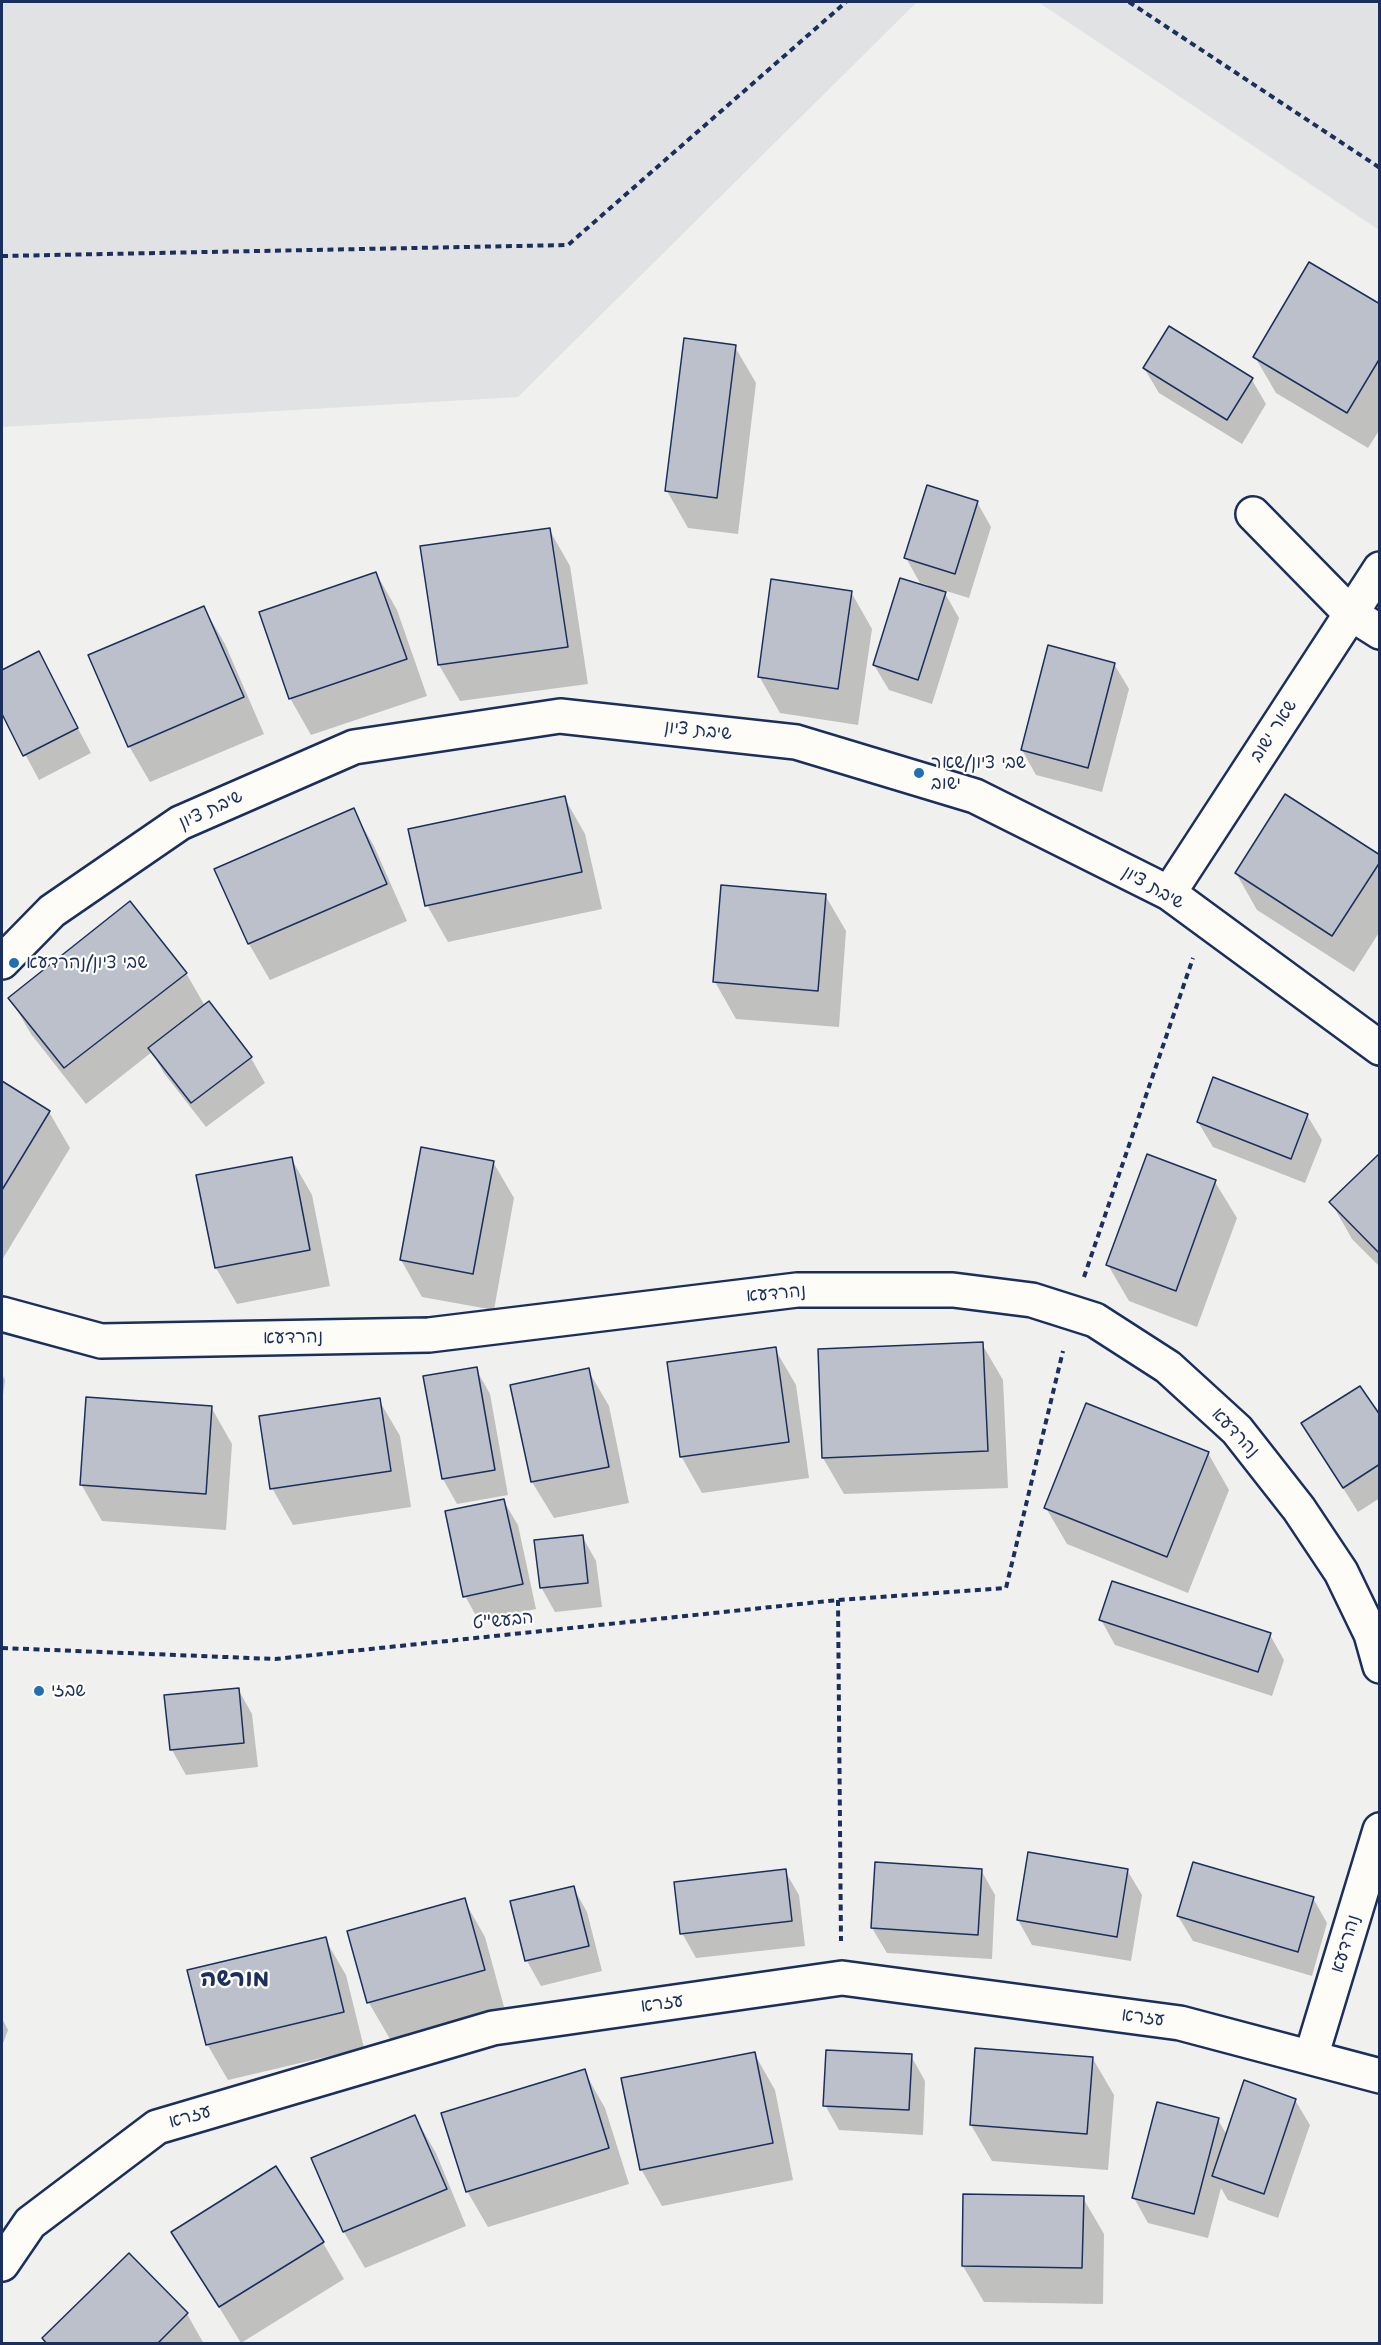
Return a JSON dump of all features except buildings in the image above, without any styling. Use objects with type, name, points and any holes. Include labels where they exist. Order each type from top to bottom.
[{"type":"street","points":[[1252,514],[1350,613],[1380,632]]},
{"type":"street","name":"שאר ישוב","points":[[1169,893],[1380,569]]},
{"type":"street","name":"שיבת ציון","points":[[2,962],[52,911],[180,822],[354,747],[560,716],[796,742],[975,796],[1169,893],[1380,1048]]},
{"type":"street","name":"נהרדעא","points":[[2,1314],[101,1341],[429,1335],[796,1290],[953,1290],[1032,1300],[1095,1320],[1168,1367],[1237,1430],[1299,1509],[1341,1572],[1371,1634],[1380,1666]]},
{"type":"street","name":"נהרדעא","points":[[1311,2057],[1380,1830]]},
{"type":"street","name":"עזרא","points":[[2,2264],[30,2223],[157,2127],[493,2028],[842,1978],[1180,2022],[1380,2076]]},
{"type":"path","points":[[2,256],[568,245],[846,2]]},
{"type":"path","points":[[1129,2],[1380,168]]},
{"type":"path","points":[[1072,1313],[1206,920]]},
{"type":"path","name":"הבעש\"ט","points":[[2,1648],[274,1659],[838,1600],[1006,1588],[1072,1313]]},
{"type":"path","points":[[838,1600],[842,1978]]},
{"type":"shaded area","points":[[2,2],[917,2],[518,397],[2,427]]},
{"type":"shaded area","points":[[1038,2],[1379,2],[1379,230]]},
{"type":"place","name":"שבי ציון/שאר ישוב","points":[[919,773]]},
{"type":"place","name":"שבי ציון/נהרדעא","points":[[14,963]]},
{"type":"place","name":"שבזי","points":[[39,1691]]},
{"type":"district","name":"מורשה","points":[[235,1980]]}]
